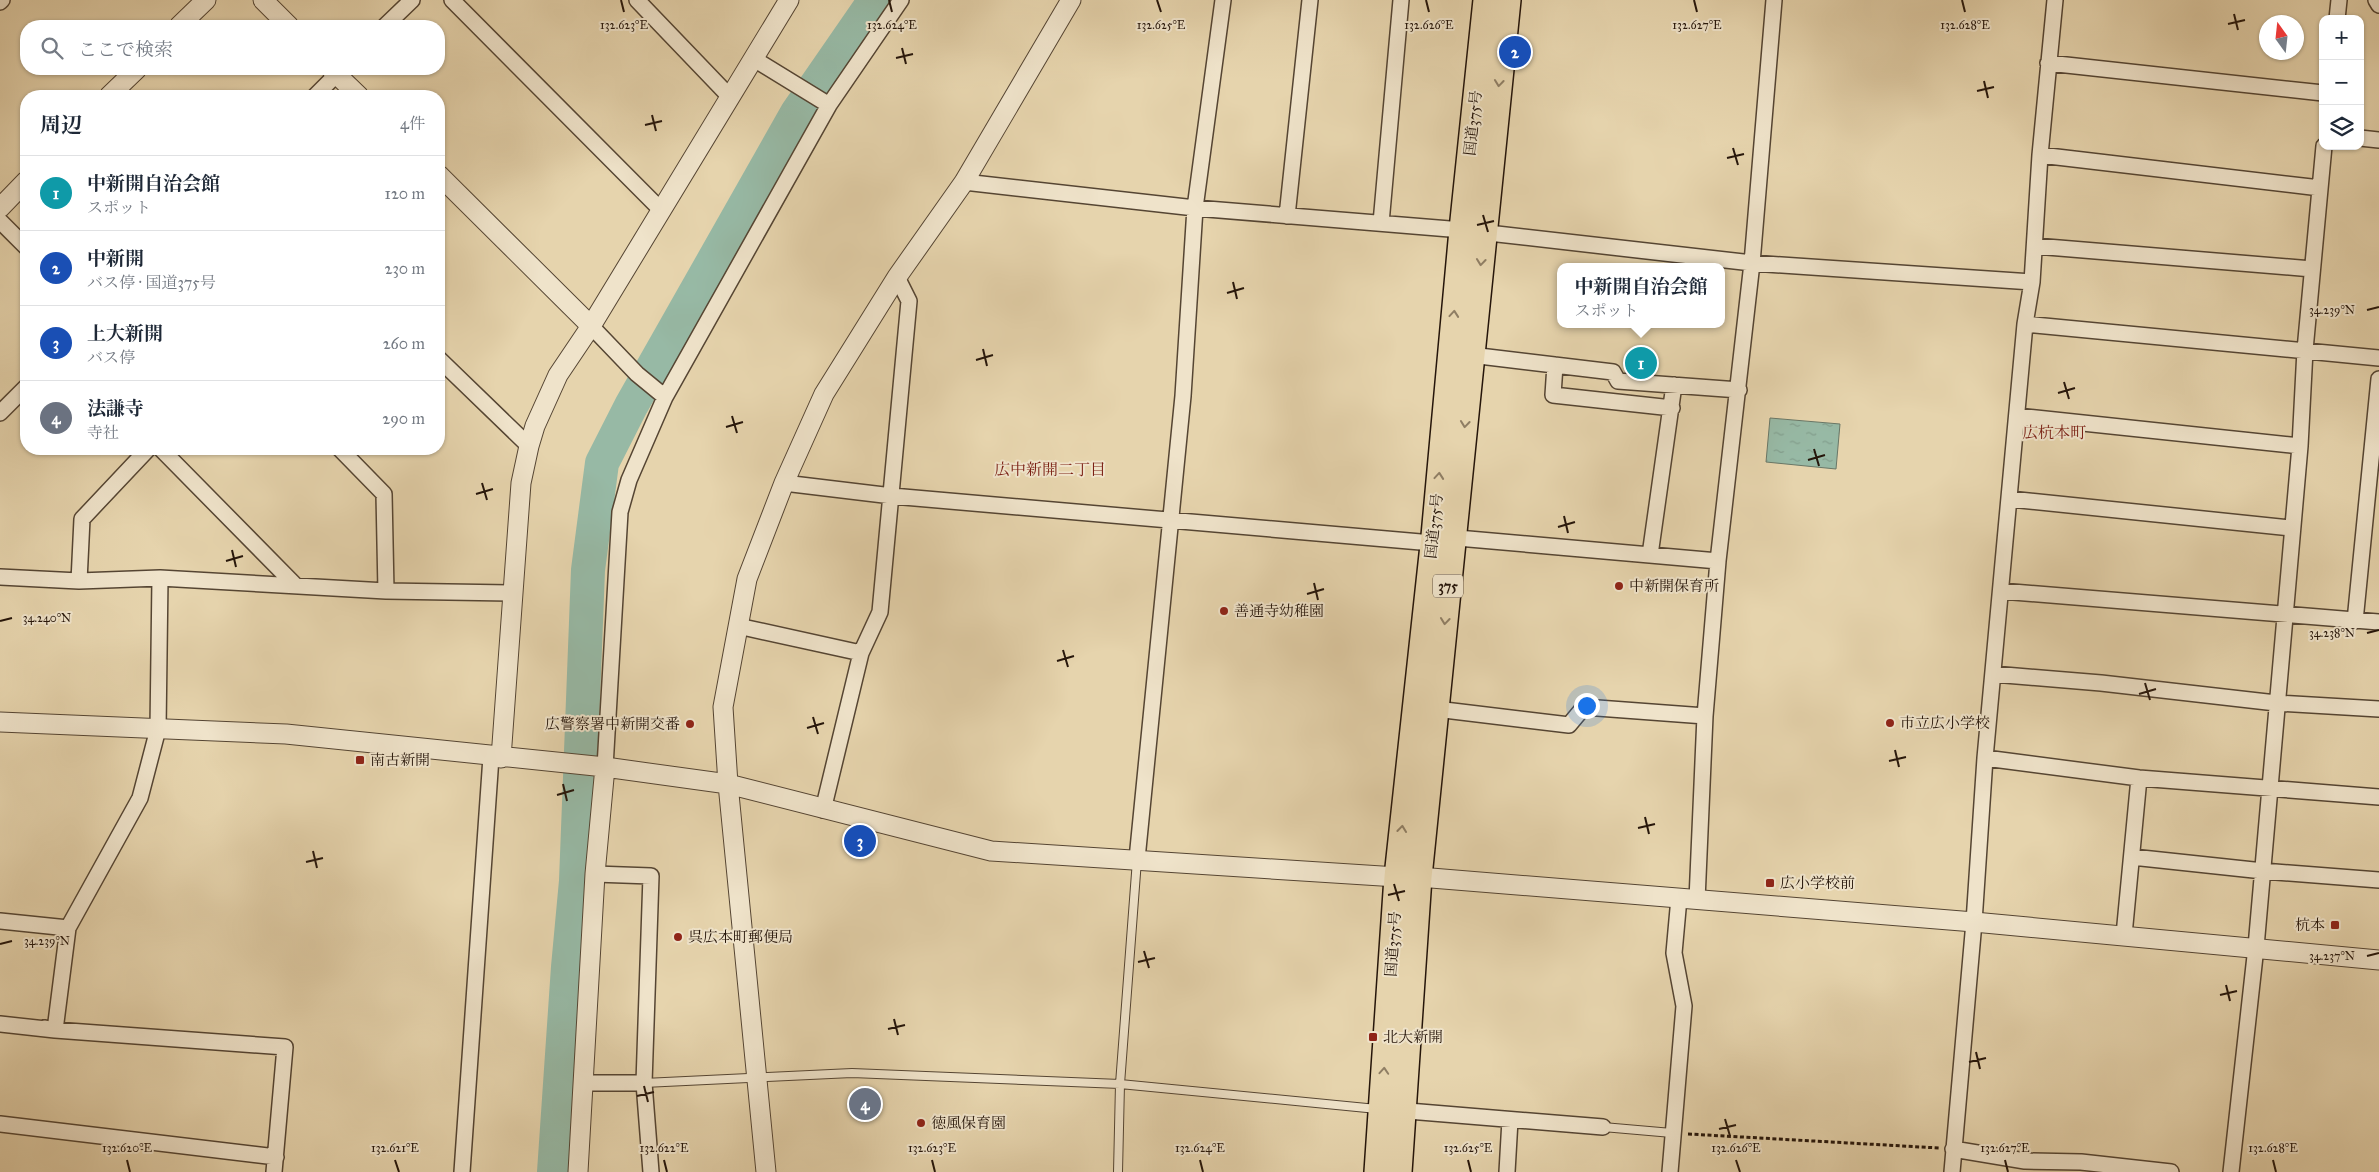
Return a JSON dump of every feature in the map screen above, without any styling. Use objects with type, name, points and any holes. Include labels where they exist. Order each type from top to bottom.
[{"type":"highway","name":"国道375号","points":[[1408,877],[1436,709],[1440,539],[1472,356],[1473,232],[1486,0]]},
{"type":"highway","name":"国道375号","points":[[1377,1172],[1392,1110],[1408,877],[1440,539],[1473,232],[1508,0]]},
{"type":"highway","name":"国道375号","points":[[1392,1110],[1399,1172]]},
{"type":"street","points":[[185,20],[206,0]]},
{"type":"street","points":[[263,0],[283,20]]},
{"type":"street","points":[[391,20],[412,0]]},
{"type":"street","points":[[452,0],[661,210]]},
{"type":"street","points":[[637,0],[730,97]]},
{"type":"street","points":[[462,1172],[496,757],[513,593],[521,484],[534,426],[558,376],[591,326],[789,0]]},
{"type":"street","points":[[578,1172],[595,874],[589,766],[620,512],[629,480],[665,397],[829,106],[901,0]]},
{"type":"street","points":[[766,1172],[728,784],[723,707],[746,579],[784,483],[824,394],[897,278],[964,182],[1071,0]]},
{"type":"street","points":[[1136,859],[1183,396],[1195,208],[1223,0]]},
{"type":"street","points":[[1287,216],[1310,0]]},
{"type":"street","points":[[1381,223],[1401,0]]},
{"type":"street","points":[[1670,1172],[1684,1006],[1674,953],[1688,899],[1718,561],[1752,263],[1774,0]]},
{"type":"street","points":[[1952,1172],[1974,922],[1985,758],[2025,324],[2032,282],[2040,155],[2054,0]]},
{"type":"street","points":[[2337,15],[2339,0]]},
{"type":"street","points":[[2376,0],[2379,5]]},
{"type":"street","points":[[754,59],[829,106]]},
{"type":"street","points":[[2048,63],[2319,92]]},
{"type":"street","points":[[115,90],[131,75]]},
{"type":"street","points":[[320,90],[333,75]]},
{"type":"street","points":[[341,75],[354,90]]},
{"type":"street","points":[[2364,138],[2379,140]]},
{"type":"street","points":[[2231,1172],[2256,947],[2300,446],[2305,350],[2324,150]]},
{"type":"street","points":[[2040,155],[2320,188]]},
{"type":"street","points":[[445,181],[637,374],[665,397]]},
{"type":"street","points":[[964,182],[1195,208],[1473,232],[1752,263],[2032,282]]},
{"type":"street","points":[[0,208],[20,187]]},
{"type":"street","points":[[0,220],[20,241]]},
{"type":"street","points":[[2035,246],[2312,269]]},
{"type":"street","points":[[823,810],[861,653],[880,612],[909,301],[897,278]]},
{"type":"street","points":[[2025,324],[2379,358]]},
{"type":"street","points":[[1472,356],[1612,372],[1618,380],[1739,390]]},
{"type":"street","points":[[445,365],[529,446]]},
{"type":"street","points":[[1555,365],[1553,395],[1672,408]]},
{"type":"street","points":[[2355,620],[2379,379]]},
{"type":"street","points":[[1650,555],[1674,385]]},
{"type":"street","points":[[0,413],[20,393]]},
{"type":"street","points":[[2017,416],[2300,446]]},
{"type":"street","points":[[79,581],[82,519],[142,455]]},
{"type":"street","points":[[167,455],[296,586]]},
{"type":"street","points":[[346,455],[384,494],[386,592]]},
{"type":"street","points":[[784,483],[892,496],[1171,520],[1718,561]]},
{"type":"street","points":[[2010,498],[2292,528]]},
{"type":"street","points":[[0,577],[79,581],[160,578],[386,592],[513,593]]},
{"type":"street","points":[[55,1030],[68,928],[140,798],[158,729],[160,578]]},
{"type":"street","points":[[2001,592],[2379,622]]},
{"type":"street","points":[[738,626],[861,653]]},
{"type":"street","points":[[1993,674],[2102,683],[2276,703],[2379,709]]},
{"type":"street","points":[[1436,709],[1569,725],[1584,707],[1705,716]]},
{"type":"street","points":[[0,722],[286,734],[589,766],[728,784],[823,810],[991,851],[1408,877],[1974,922],[2379,960]]},
{"type":"street","points":[[1985,758],[2139,778],[2379,797]]},
{"type":"street","points":[[2124,935],[2139,778]]},
{"type":"street","points":[[2132,857],[2262,871],[2379,880]]},
{"type":"street","points":[[595,874],[651,876],[644,1083],[651,1172]]},
{"type":"street","points":[[0,921],[68,928]]},
{"type":"street","points":[[0,1022],[55,1030],[285,1047],[275,1165]]},
{"type":"street","points":[[584,1083],[644,1083]]},
{"type":"street","points":[[1392,1110],[1603,1127]]},
{"type":"street","points":[[1507,1172],[1510,1120]]},
{"type":"street","points":[[0,1124],[275,1165]]},
{"type":"street","points":[[0,1128],[275,1165]]},
{"type":"street","points":[[1953,1149],[2025,1160],[2081,1162],[2171,1172]]},
{"type":"lane","points":[[1118,1172],[1120,1084],[1136,859]]},
{"type":"lane","points":[[644,1083],[852,1073],[1120,1084],[1392,1110]]},
{"type":"lane","points":[[1603,1127],[1672,1133]]},
{"type":"path","points":[[1672,1133],[1953,1149]]},
{"type":"water","points":[[1770,418],[1840,424],[1836,469],[1766,462]]},
{"type":"waterway","points":[[554,1172],[576,881],[588,570],[602,463],[631,406],[797,113],[875,0]]},
{"type":"place","name":"中新開","points":[[1515,52]]},
{"type":"place","name":"中新開自治会館","points":[[1641,363]]},
{"type":"place","name":"中新開保育所","points":[[1619,586]]},
{"type":"place","name":"善通寺幼稚園","points":[[1224,611]]},
{"type":"place","name":"市立広小学校","points":[[1890,723]]},
{"type":"place","name":"広警察署中新開交番","points":[[690,724]]},
{"type":"place","name":"南古新開","points":[[360,760]]},
{"type":"place","name":"上大新開","points":[[860,841]]},
{"type":"place","name":"広小学校前","points":[[1770,883]]},
{"type":"place","name":"杭本","points":[[2335,925]]},
{"type":"place","name":"呉広本町郵便局","points":[[678,937]]},
{"type":"place","name":"北大新開","points":[[1373,1037]]},
{"type":"place","name":"法謙寺","points":[[865,1104]]},
{"type":"place","name":"徳風保育園","points":[[921,1123]]},
{"type":"district","name":"広杭本町","points":[[2054,432]]},
{"type":"district","name":"広中新開二丁目","points":[[1050,469]]}]
